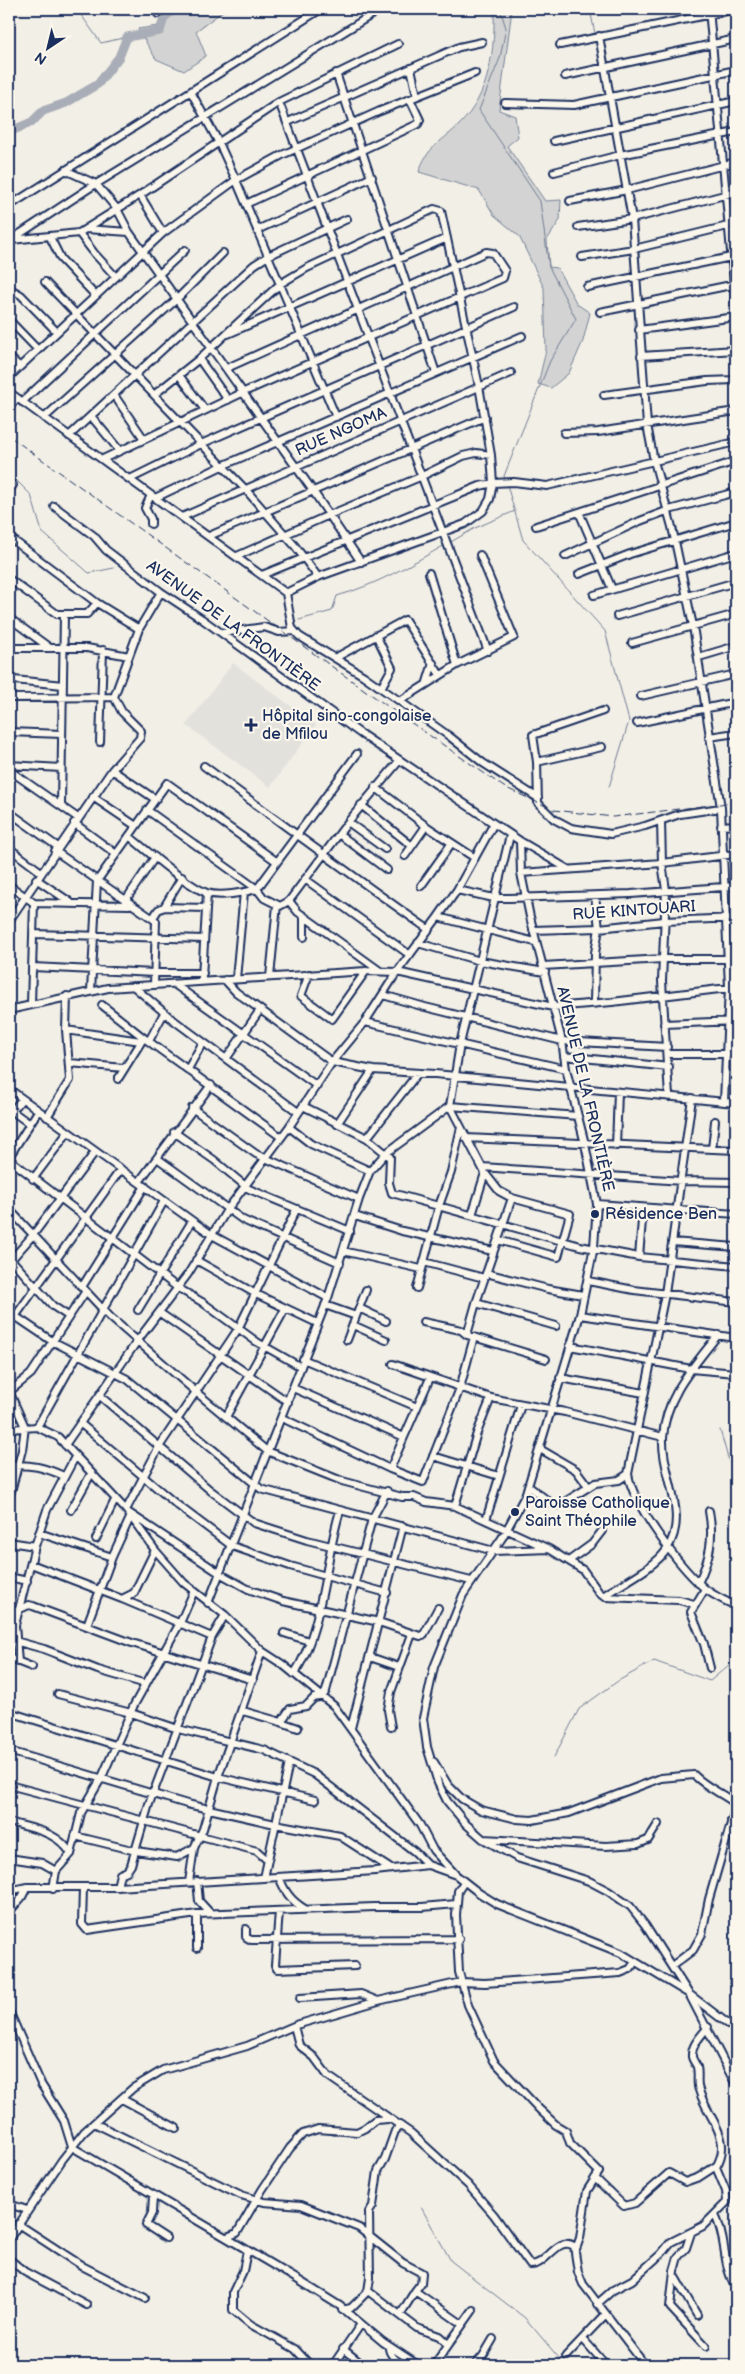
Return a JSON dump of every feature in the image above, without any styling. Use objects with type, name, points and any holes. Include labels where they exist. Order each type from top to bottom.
[{"type":"street","points":[[9,206],[321,9]]},
{"type":"street","points":[[560,45],[709,11],[736,9]]},
{"type":"street","points":[[709,11],[728,226],[734,256],[736,307]]},
{"type":"street","points":[[10,241],[96,184],[373,14]]},
{"type":"street","points":[[599,36],[632,219],[647,425],[654,461],[668,510],[699,656],[704,707],[721,808],[728,959],[733,987],[727,1021],[724,1102]]},
{"type":"street","points":[[565,76],[736,39]]},
{"type":"street","points":[[288,122],[459,47],[482,42]]},
{"type":"street","points":[[10,241],[79,233],[140,195],[279,102],[398,44]]},
{"type":"street","points":[[411,68],[417,96]]},
{"type":"street","points":[[505,103],[549,106],[574,105],[736,70]]},
{"type":"street","points":[[336,73],[436,373]]},
{"type":"street","points":[[9,376],[162,233],[236,180],[353,124],[475,73]]},
{"type":"street","points":[[191,92],[219,143],[236,180],[326,388],[336,417]]},
{"type":"street","points":[[246,204],[362,152],[418,124],[420,120],[410,99]]},
{"type":"street","points":[[554,140],[736,101]]},
{"type":"street","points":[[279,102],[328,228],[420,477],[488,651]]},
{"type":"street","points":[[554,172],[620,155],[736,132]]},
{"type":"street","points":[[570,201],[626,190],[736,162]]},
{"type":"street","points":[[65,170],[96,184],[117,209],[129,232],[194,320],[361,562]]},
{"type":"street","points":[[257,230],[372,177]]},
{"type":"street","points":[[578,227],[632,219],[736,192]]},
{"type":"street","points":[[140,195],[162,233]]},
{"type":"street","points":[[155,394],[199,359],[280,284],[337,255],[439,209],[467,327],[485,417],[493,483],[490,499],[483,511],[465,524],[318,577],[286,593]]},
{"type":"street","points":[[69,436],[241,276],[268,256],[347,219]]},
{"type":"street","points":[[582,257],[634,249],[736,224]]},
{"type":"street","points":[[86,229],[129,232]]},
{"type":"street","points":[[79,233],[115,276]]},
{"type":"street","points":[[50,237],[61,259],[95,295]]},
{"type":"street","points":[[225,336],[446,238]]},
{"type":"street","points":[[9,408],[96,334],[185,250]]},
{"type":"street","points":[[103,459],[244,392],[503,278],[506,274],[489,251],[226,368]]},
{"type":"street","points":[[44,418],[178,298],[223,253]]},
{"type":"street","points":[[586,287],[734,256]]},
{"type":"street","points":[[45,282],[246,490],[304,557],[318,577]]},
{"type":"street","points":[[600,312],[638,306],[736,284]]},
{"type":"street","points":[[9,288],[21,295],[56,331]]},
{"type":"street","points":[[130,479],[201,444],[326,388],[514,307]]},
{"type":"street","points":[[639,330],[736,317]]},
{"type":"street","points":[[9,320],[37,349]]},
{"type":"street","points":[[151,524],[151,519],[145,508],[153,497],[522,336]]},
{"type":"street","points":[[641,356],[736,350]]},
{"type":"street","points":[[9,357],[19,366]]},
{"type":"street","points":[[199,359],[228,400]]},
{"type":"street","name":"RUE NGOMA","points":[[182,517],[511,373]]},
{"type":"street","points":[[179,375],[205,410]]},
{"type":"street","points":[[604,395],[736,380]]},
{"type":"street","points":[[9,392],[286,593],[294,631]]},
{"type":"street","points":[[114,395],[144,439]]},
{"type":"street","points":[[564,433],[587,433],[736,411]]},
{"type":"street","points":[[91,416],[119,450]]},
{"type":"street","points":[[209,536],[485,417]]},
{"type":"street","points":[[262,574],[432,504],[493,483],[514,482],[547,486],[736,442]]},
{"type":"street","points":[[237,556],[420,477],[463,456],[476,453],[491,455]]},
{"type":"street","points":[[536,526],[736,461]]},
{"type":"street","points":[[9,482],[12,485],[9,491]]},
{"type":"street","points":[[565,556],[668,510],[736,492]]},
{"type":"street","name":"AVENUE DE LA FRONTIÈRE","points":[[54,506],[94,536],[106,550],[161,592],[399,761],[493,825],[520,841],[521,873],[535,942],[544,969],[562,1041],[566,1069],[585,1144],[597,1204],[594,1248],[580,1315],[528,1486],[508,1530],[471,1581],[455,1612],[432,1675],[424,1718],[427,1747],[438,1784],[447,1801],[466,1824],[483,1838],[516,1858],[589,1881],[622,1900],[645,1925],[704,2019],[736,2085]]},
{"type":"street","points":[[579,512],[612,588]]},
{"type":"street","points":[[578,574],[601,564],[736,522]]},
{"type":"street","points":[[9,537],[98,603],[139,629]]},
{"type":"street","points":[[594,595],[612,588],[736,553]]},
{"type":"street","points":[[400,701],[427,682],[457,665],[514,637],[480,555]]},
{"type":"street","points":[[429,572],[457,665]]},
{"type":"street","points":[[9,579],[56,613],[64,615],[87,614],[98,603]]},
{"type":"street","points":[[617,616],[736,582]]},
{"type":"street","points":[[9,921],[56,849],[112,770],[141,735],[137,726],[122,712],[114,698],[139,629],[161,592]]},
{"type":"street","points":[[632,643],[736,614]]},
{"type":"street","points":[[61,806],[64,615]]},
{"type":"street","points":[[9,618],[50,648]]},
{"type":"street","points":[[335,658],[405,620],[440,675]]},
{"type":"street","points":[[222,634],[264,627],[279,632],[294,631],[400,701],[483,763],[538,798]]},
{"type":"street","points":[[376,635],[392,668],[381,688]]},
{"type":"street","points":[[699,656],[736,646]]},
{"type":"street","points":[[9,648],[103,650],[129,656]]},
{"type":"street","points":[[100,742],[103,650]]},
{"type":"street","points":[[427,682],[433,663]]},
{"type":"street","points":[[646,694],[641,696],[736,674]]},
{"type":"street","points":[[14,680],[63,685]]},
{"type":"street","points":[[9,698],[63,699],[100,696],[114,698]]},
{"type":"street","points":[[637,723],[704,707],[736,702]]},
{"type":"street","points":[[603,711],[533,734],[537,762],[538,803],[544,812],[571,828],[611,834],[680,814],[721,808]]},
{"type":"street","points":[[9,732],[62,734]]},
{"type":"street","points":[[709,737],[736,733]]},
{"type":"street","points":[[537,762],[602,747]]},
{"type":"street","points":[[129,836],[155,858],[207,893],[244,892],[257,889],[357,754]]},
{"type":"street","points":[[147,810],[257,889],[264,898],[277,905],[284,905],[289,901],[375,787],[399,761]]},
{"type":"street","points":[[9,765],[61,768]]},
{"type":"street","points":[[204,766],[298,834],[322,855],[428,929]]},
{"type":"street","points":[[9,770],[61,806],[116,854]]},
{"type":"street","points":[[112,770],[156,799]]},
{"type":"street","points":[[91,991],[97,881],[167,782],[276,861]]},
{"type":"street","points":[[375,787],[426,826],[475,858]]},
{"type":"street","points":[[93,797],[136,826]]},
{"type":"street","points":[[361,805],[412,846]]},
{"type":"street","points":[[9,812],[97,881],[127,903],[153,918],[156,923],[157,938],[154,985]]},
{"type":"street","points":[[661,821],[662,863],[666,890],[663,996],[669,1067],[669,1097]]},
{"type":"street","points":[[348,822],[385,848]]},
{"type":"street","points":[[65,1444],[81,1424],[138,1340],[178,1288],[227,1210],[289,1127],[332,1062],[365,1022],[397,972],[457,890],[493,825]]},
{"type":"street","points":[[721,826],[736,825]]},
{"type":"street","points":[[405,856],[426,826]]},
{"type":"street","points":[[339,834],[387,870]]},
{"type":"street","points":[[498,1240],[557,1257],[570,1213],[512,1198],[499,1191],[483,1170],[450,1106],[460,1044],[510,835]]},
{"type":"street","points":[[520,841],[567,869]]},
{"type":"street","points":[[421,886],[452,844]]},
{"type":"street","points":[[9,848],[41,872]]},
{"type":"street","points":[[521,873],[662,863],[736,854]]},
{"type":"street","points":[[127,903],[155,858]]},
{"type":"street","points":[[153,918],[158,910],[164,906],[182,877]]},
{"type":"street","points":[[36,879],[71,903]]},
{"type":"street","points":[[305,879],[410,955]]},
{"type":"street","points":[[9,885],[34,903],[127,903]]},
{"type":"street","points":[[457,890],[494,898],[595,896],[736,886]]},
{"type":"street","points":[[236,979],[244,892]]},
{"type":"street","points":[[202,981],[207,893]]},
{"type":"street","points":[[594,1004],[594,964],[599,928],[595,896]]},
{"type":"street","points":[[289,901],[304,916],[380,971]]},
{"type":"street","points":[[31,1004],[34,903]]},
{"type":"street","points":[[270,977],[277,905]]},
{"type":"street","points":[[164,906],[206,908]]},
{"type":"street","points":[[304,916],[304,937]]},
{"type":"street","points":[[438,917],[535,942]]},
{"type":"street","name":"RUE KINTOUARI","points":[[533,930],[599,928],[664,921],[736,918]]},
{"type":"street","points":[[34,934],[204,939]]},
{"type":"street","points":[[418,942],[480,961],[544,969],[663,959],[736,959]]},
{"type":"street","points":[[32,967],[154,973],[203,973]]},
{"type":"street","points":[[309,974],[301,996],[332,1018],[366,971]]},
{"type":"street","points":[[9,1010],[91,991],[133,986],[366,971],[397,972],[553,1007],[594,1004],[733,987]]},
{"type":"street","points":[[225,980],[232,988],[260,1010],[332,1062],[373,1070],[571,1086],[736,1103]]},
{"type":"street","points":[[174,984],[317,1086]]},
{"type":"street","points":[[133,986],[164,1013],[226,1059],[301,1109],[367,1138],[391,1160],[389,1183],[392,1193],[594,1248],[638,1257],[736,1266]]},
{"type":"street","points":[[383,995],[562,1041],[668,1051],[736,1054]]},
{"type":"street","points":[[47,1117],[70,1080],[66,1030],[67,996]]},
{"type":"street","points":[[102,1005],[145,1040],[211,1085],[281,1137]]},
{"type":"street","points":[[226,1059],[260,1010]]},
{"type":"street","points":[[118,1079],[164,1013]]},
{"type":"street","points":[[664,1024],[736,1021]]},
{"type":"street","points":[[365,1022],[566,1069]]},
{"type":"street","points":[[66,1030],[145,1040]]},
{"type":"street","points":[[188,1069],[203,1042]]},
{"type":"street","points":[[564,1056],[669,1067]]},
{"type":"street","points":[[70,1063],[124,1068]]},
{"type":"street","points":[[337,1124],[373,1070]]},
{"type":"street","points":[[367,1138],[418,1073]]},
{"type":"street","points":[[9,1499],[25,1427],[9,1392],[31,1374],[84,1289],[156,1158],[211,1085]]},
{"type":"street","points":[[9,1089],[212,1235],[326,1301],[356,1316]]},
{"type":"street","points":[[616,1146],[618,1092]]},
{"type":"street","points":[[692,1098],[666,1294],[628,1474],[630,1486],[668,1548],[705,1589],[736,1606]]},
{"type":"street","points":[[22,1099],[10,1110],[30,1124]]},
{"type":"street","points":[[208,1603],[244,1517],[267,1451],[282,1418],[326,1301],[344,1251],[358,1199],[370,1171],[385,1154],[450,1106],[578,1116]]},
{"type":"street","points":[[192,1108],[256,1154],[358,1199]]},
{"type":"street","points":[[38,1111],[9,1158],[33,1180],[178,1288],[265,1346],[301,1367]]},
{"type":"street","points":[[712,1149],[715,1120]]},
{"type":"street","points":[[289,1127],[311,1144],[370,1171]]},
{"type":"street","points":[[417,1288],[439,1206],[451,1172],[462,1127]]},
{"type":"street","points":[[33,1180],[68,1132]]},
{"type":"street","points":[[174,1132],[254,1192],[350,1231]]},
{"type":"street","points":[[466,1138],[616,1146],[686,1146],[736,1150]]},
{"type":"street","points":[[68,1316],[60,1312],[11,1262],[95,1152]]},
{"type":"street","points":[[156,1158],[242,1220],[340,1263]]},
{"type":"street","points":[[9,1325],[121,1169]]},
{"type":"street","points":[[483,1170],[591,1174],[682,1182],[736,1182]]},
{"type":"street","points":[[472,1215],[483,1170]]},
{"type":"street","points":[[282,1418],[390,1469],[423,1482],[460,1388],[476,1303],[512,1198]]},
{"type":"street","points":[[37,1428],[164,1201]]},
{"type":"street","points":[[597,1204],[736,1214]]},
{"type":"street","points":[[638,1257],[643,1208]]},
{"type":"street","points":[[9,1209],[103,1309],[226,1418],[267,1451],[342,1481],[426,1502],[455,1506],[570,1560],[583,1570],[603,1596],[679,1600],[694,1604]]},
{"type":"street","points":[[87,1625],[143,1475],[159,1447],[238,1328],[284,1238],[296,1210]]},
{"type":"street","points":[[354,1216],[402,1230],[493,1250]]},
{"type":"street","points":[[138,1310],[192,1221]]},
{"type":"street","points":[[672,1242],[736,1247]]},
{"type":"street","points":[[344,1251],[421,1269]]},
{"type":"street","points":[[196,1260],[256,1294],[317,1323]]},
{"type":"street","points":[[424,1262],[548,1290],[583,1295]]},
{"type":"street","points":[[588,1281],[666,1294],[736,1302]]},
{"type":"street","points":[[347,1340],[366,1290]]},
{"type":"street","points":[[476,1303],[556,1326]]},
{"type":"street","points":[[359,1308],[386,1321]]},
{"type":"street","points":[[226,1418],[250,1377],[285,1309]]},
{"type":"street","points":[[160,1313],[288,1402]]},
{"type":"street","points":[[580,1315],[736,1338]]},
{"type":"street","points":[[15,1316],[52,1341],[99,1366],[116,1372],[178,1420],[256,1486],[274,1493],[494,1551],[549,1549]]},
{"type":"street","points":[[423,1322],[462,1330],[471,1336],[546,1359]]},
{"type":"street","points":[[353,1325],[386,1340]]},
{"type":"street","points":[[603,1596],[658,1560],[668,1548],[676,1531],[676,1513],[664,1459],[663,1437],[669,1406],[691,1369],[718,1335]]},
{"type":"street","points":[[570,1346],[691,1369],[736,1373]]},
{"type":"street","points":[[303,1359],[417,1407]]},
{"type":"street","points":[[392,1364],[491,1398],[521,1405],[552,1409],[663,1437]]},
{"type":"street","points":[[390,1469],[430,1378]]},
{"type":"street","points":[[560,1378],[644,1393]]},
{"type":"street","points":[[293,1388],[404,1436]]},
{"type":"street","points":[[100,1396],[244,1517],[262,1526],[329,1546],[471,1581]]},
{"type":"street","points":[[455,1506],[467,1465],[491,1398]]},
{"type":"street","points":[[486,1520],[521,1405]]},
{"type":"street","points":[[81,1424],[176,1504],[232,1546],[325,1576],[388,1593]]},
{"type":"street","points":[[9,1429],[37,1428],[58,1437],[128,1514],[155,1550],[194,1592],[225,1616],[262,1651],[334,1706],[420,1825],[433,1850],[464,1882],[498,1904],[555,1929],[608,1947],[689,1994],[736,2030]]},
{"type":"street","points":[[540,1449],[576,1470],[588,1486]]},
{"type":"street","points":[[18,1662],[14,1642],[15,1625],[39,1533],[47,1510],[75,1456]]},
{"type":"street","points":[[433,1456],[499,1476]]},
{"type":"street","points":[[9,1466],[21,1464],[50,1469],[64,1476]]},
{"type":"street","points":[[71,1510],[91,1474]]},
{"type":"street","points":[[528,1486],[556,1506],[588,1486],[595,1483],[619,1480],[628,1474]]},
{"type":"street","points":[[323,1696],[329,1682],[372,1519],[387,1491]]},
{"type":"street","points":[[96,1539],[115,1500]]},
{"type":"street","points":[[294,1674],[306,1654],[325,1576],[329,1546],[340,1511]]},
{"type":"street","points":[[698,1583],[709,1555],[712,1533],[709,1511]]},
{"type":"street","points":[[128,1514],[221,1574],[264,1595],[379,1622],[423,1636],[438,1608]]},
{"type":"street","points":[[351,1728],[388,1593],[403,1526]]},
{"type":"street","points":[[570,1560],[596,1540],[602,1531]]},
{"type":"street","points":[[39,1533],[112,1557]]},
{"type":"street","points":[[9,1542],[36,1546]]},
{"type":"street","points":[[122,1598],[134,1593],[155,1550]]},
{"type":"street","points":[[31,1564],[122,1598],[212,1637]]},
{"type":"street","points":[[9,1577],[27,1581]]},
{"type":"street","points":[[705,1589],[694,1604],[691,1617],[704,1644],[710,1668]]},
{"type":"street","points":[[53,1889],[56,1871],[71,1854],[85,1806],[102,1777],[131,1713],[164,1653],[194,1592]]},
{"type":"street","points":[[9,1614],[28,1606],[33,1606],[164,1653],[253,1680]]},
{"type":"street","points":[[117,1887],[120,1874],[129,1869],[153,1794],[201,1665],[212,1637],[225,1616]]},
{"type":"street","points":[[284,1633],[309,1641]]},
{"type":"street","points":[[391,1727],[388,1704],[412,1634]]},
{"type":"street","points":[[14,1642],[44,1649],[98,1670],[146,1684]]},
{"type":"street","points":[[189,1882],[194,1848],[262,1651]]},
{"type":"street","points":[[370,1657],[399,1668]]},
{"type":"street","points":[[9,1658],[32,1667]]},
{"type":"street","points":[[58,1694],[131,1713],[178,1729],[264,1750],[314,1774],[415,1852],[428,1865],[456,1875]]},
{"type":"street","points":[[282,1722],[290,1709],[306,1706],[314,1698],[323,1696]]},
{"type":"street","points":[[242,1710],[298,1728]]},
{"type":"street","points":[[9,1712],[218,1776],[316,1800]]},
{"type":"street","points":[[427,1747],[448,1785],[462,1799],[481,1810],[515,1819],[553,1817],[661,1778],[676,1779],[693,1775],[706,1787],[721,1792],[736,1805],[709,1899],[702,1934],[693,1950],[672,1966]]},
{"type":"street","points":[[9,1751],[209,1809],[345,1838],[392,1870]]},
{"type":"street","points":[[264,1878],[266,1860],[289,1763]]},
{"type":"street","points":[[9,1785],[198,1837],[257,1851],[266,1860]]},
{"type":"street","points":[[733,1818],[736,1840]]},
{"type":"street","points":[[9,1822],[58,1838],[66,1845],[71,1854]]},
{"type":"street","points":[[483,1838],[606,1846],[638,1844],[648,1840],[658,1824]]},
{"type":"street","points":[[76,1836],[136,1851],[177,1857],[194,1848]]},
{"type":"street","points":[[9,1858],[42,1863],[56,1871]]},
{"type":"street","points":[[9,1891],[27,1887],[53,1889],[117,1887],[392,1870],[428,1865]]},
{"type":"street","points":[[280,1877],[287,1894],[296,1904],[306,1910]]},
{"type":"street","points":[[197,1881],[199,1901],[210,1913]]},
{"type":"street","points":[[464,1882],[458,1891],[456,1904],[459,1972],[468,2005],[481,2029],[494,2061],[539,2109],[556,2125],[566,2131],[570,2143],[600,2173],[595,2178],[584,2201],[580,2238],[576,2249],[580,2275],[597,2304],[645,2365]]},
{"type":"street","points":[[9,1912],[22,1897],[27,1887]]},
{"type":"street","points":[[83,1888],[82,1924],[87,1930],[210,1913],[422,1907],[456,1904]]},
{"type":"street","points":[[279,1911],[275,1966],[277,1969],[355,1966]]},
{"type":"street","points":[[197,1914],[197,1948]]},
{"type":"street","points":[[246,1929],[246,1937],[248,1939],[459,1939]]},
{"type":"street","points":[[9,2238],[72,2147],[94,2123],[133,2088],[163,2070],[246,2046],[294,2026],[378,2001],[461,1982],[485,1983],[620,1974],[630,1968],[635,1962]]},
{"type":"street","points":[[300,1998],[361,1994],[378,2001]]},
{"type":"street","points":[[9,2011],[41,2084],[64,2121],[72,2147],[303,2282],[340,2306],[342,2310],[389,2346],[418,2365]]},
{"type":"street","points":[[294,2026],[299,2045],[314,2058],[328,2076],[341,2083],[388,2119],[401,2126],[468,2185],[494,2215],[530,2265],[540,2264],[561,2245],[570,2244],[576,2249]]},
{"type":"street","points":[[595,2178],[624,2206],[635,2203],[669,2173],[684,2182],[699,2177],[720,2162],[722,2136],[703,2102],[697,2083],[697,2067],[692,2056],[696,2042],[708,2027]]},
{"type":"street","points":[[122,2099],[176,2128]]},
{"type":"street","points":[[226,2237],[237,2233],[290,2148],[304,2134],[318,2129],[357,2132],[366,2128],[375,2120],[388,2119]]},
{"type":"street","points":[[94,2123],[223,2187],[256,2200],[308,2207],[326,2217],[359,2228],[403,2263],[422,2273],[421,2283],[400,2315]]},
{"type":"street","points":[[342,2310],[350,2308],[368,2291],[370,2278],[369,2212],[373,2206],[378,2171],[395,2131],[401,2126]]},
{"type":"street","points":[[597,2304],[613,2290],[632,2280],[661,2254],[671,2242],[691,2232],[715,2215],[727,2202],[727,2196],[716,2166]]},
{"type":"street","points":[[153,2195],[152,2213],[146,2225],[166,2238]]},
{"type":"street","points":[[9,2204],[27,2210]]},
{"type":"street","points":[[715,2215],[724,2236],[726,2268],[736,2289]]},
{"type":"street","points":[[18,2224],[84,2267],[145,2298]]},
{"type":"street","points":[[691,2232],[686,2248],[678,2256],[670,2307],[706,2346]]},
{"type":"street","points":[[247,2250],[243,2271],[234,2292],[232,2310],[256,2328],[295,2349],[310,2365]]},
{"type":"street","points":[[9,2259],[25,2272],[87,2305]]},
{"type":"street","points":[[674,2275],[697,2315]]},
{"type":"street","points":[[368,2291],[416,2328],[439,2336],[448,2344]]},
{"type":"street","points":[[415,2291],[462,2324]]},
{"type":"street","points":[[434,2365],[473,2310]]},
{"type":"street","points":[[566,2356],[606,2314]]},
{"type":"street","points":[[333,2365],[360,2324]]},
{"type":"street","points":[[475,2365],[493,2339]]},
{"type":"street","points":[[584,2339],[606,2365]]},
{"type":"street","points":[[389,2346],[388,2350],[402,2365]]},
{"type":"street","points":[[344,2349],[364,2365]]},
{"type":"shaded area","points":[[164,9],[226,9],[196,31],[206,56],[184,71],[156,59],[138,29],[158,26]]},
{"type":"shaded area","points":[[494,9],[512,9],[499,110],[515,116],[518,137],[507,146],[545,201],[561,200],[560,220],[547,240],[549,267],[557,268],[577,304],[590,313],[583,341],[569,373],[551,388],[538,384],[546,350],[544,288],[519,236],[494,215],[479,190],[419,172],[426,156],[460,124],[478,99],[489,70],[492,55]]},
{"type":"shaded area","name":"Hôpital sino-congolaise de Mfilou","points":[[233,663],[316,725],[270,787],[186,725]]},
{"type":"waterway","points":[[77,9],[101,43],[127,37]]},
{"type":"waterway","points":[[9,132],[32,122],[43,111],[66,103],[98,84],[119,57],[127,37],[160,31],[164,18],[174,9]]},
{"type":"waterway","points":[[500,9],[506,28],[500,58],[479,110],[540,201],[549,267],[576,319],[550,361],[504,476],[506,481]]},
{"type":"waterway","points":[[590,9],[595,34]]},
{"type":"waterway","points":[[9,473],[31,495],[42,532],[89,573],[114,568]]},
{"type":"waterway","points":[[507,485],[523,540],[605,631],[629,721],[609,787]]},
{"type":"waterway","points":[[449,543],[475,528],[515,511]]},
{"type":"waterway","points":[[299,620],[332,611],[337,596],[379,580],[445,545]]},
{"type":"waterway","points":[[720,1430],[736,1486]]},
{"type":"waterway","points":[[554,1757],[579,1709],[618,1681],[654,1661],[710,1681],[736,1659]]},
{"type":"waterway","points":[[421,2207],[451,2261],[525,2318],[559,2358],[562,2365]]},
{"type":"railway","points":[[9,436],[504,787],[554,810],[613,817],[736,802]]},
{"type":"place","name":"Hôpital sino-congolaise de Mfilou","points":[[251,725]]},
{"type":"place","name":"Résidence Ben","points":[[595,1214]]},
{"type":"place","name":"Paroisse Catholique Saint Théophile","points":[[515,1512]]}]
